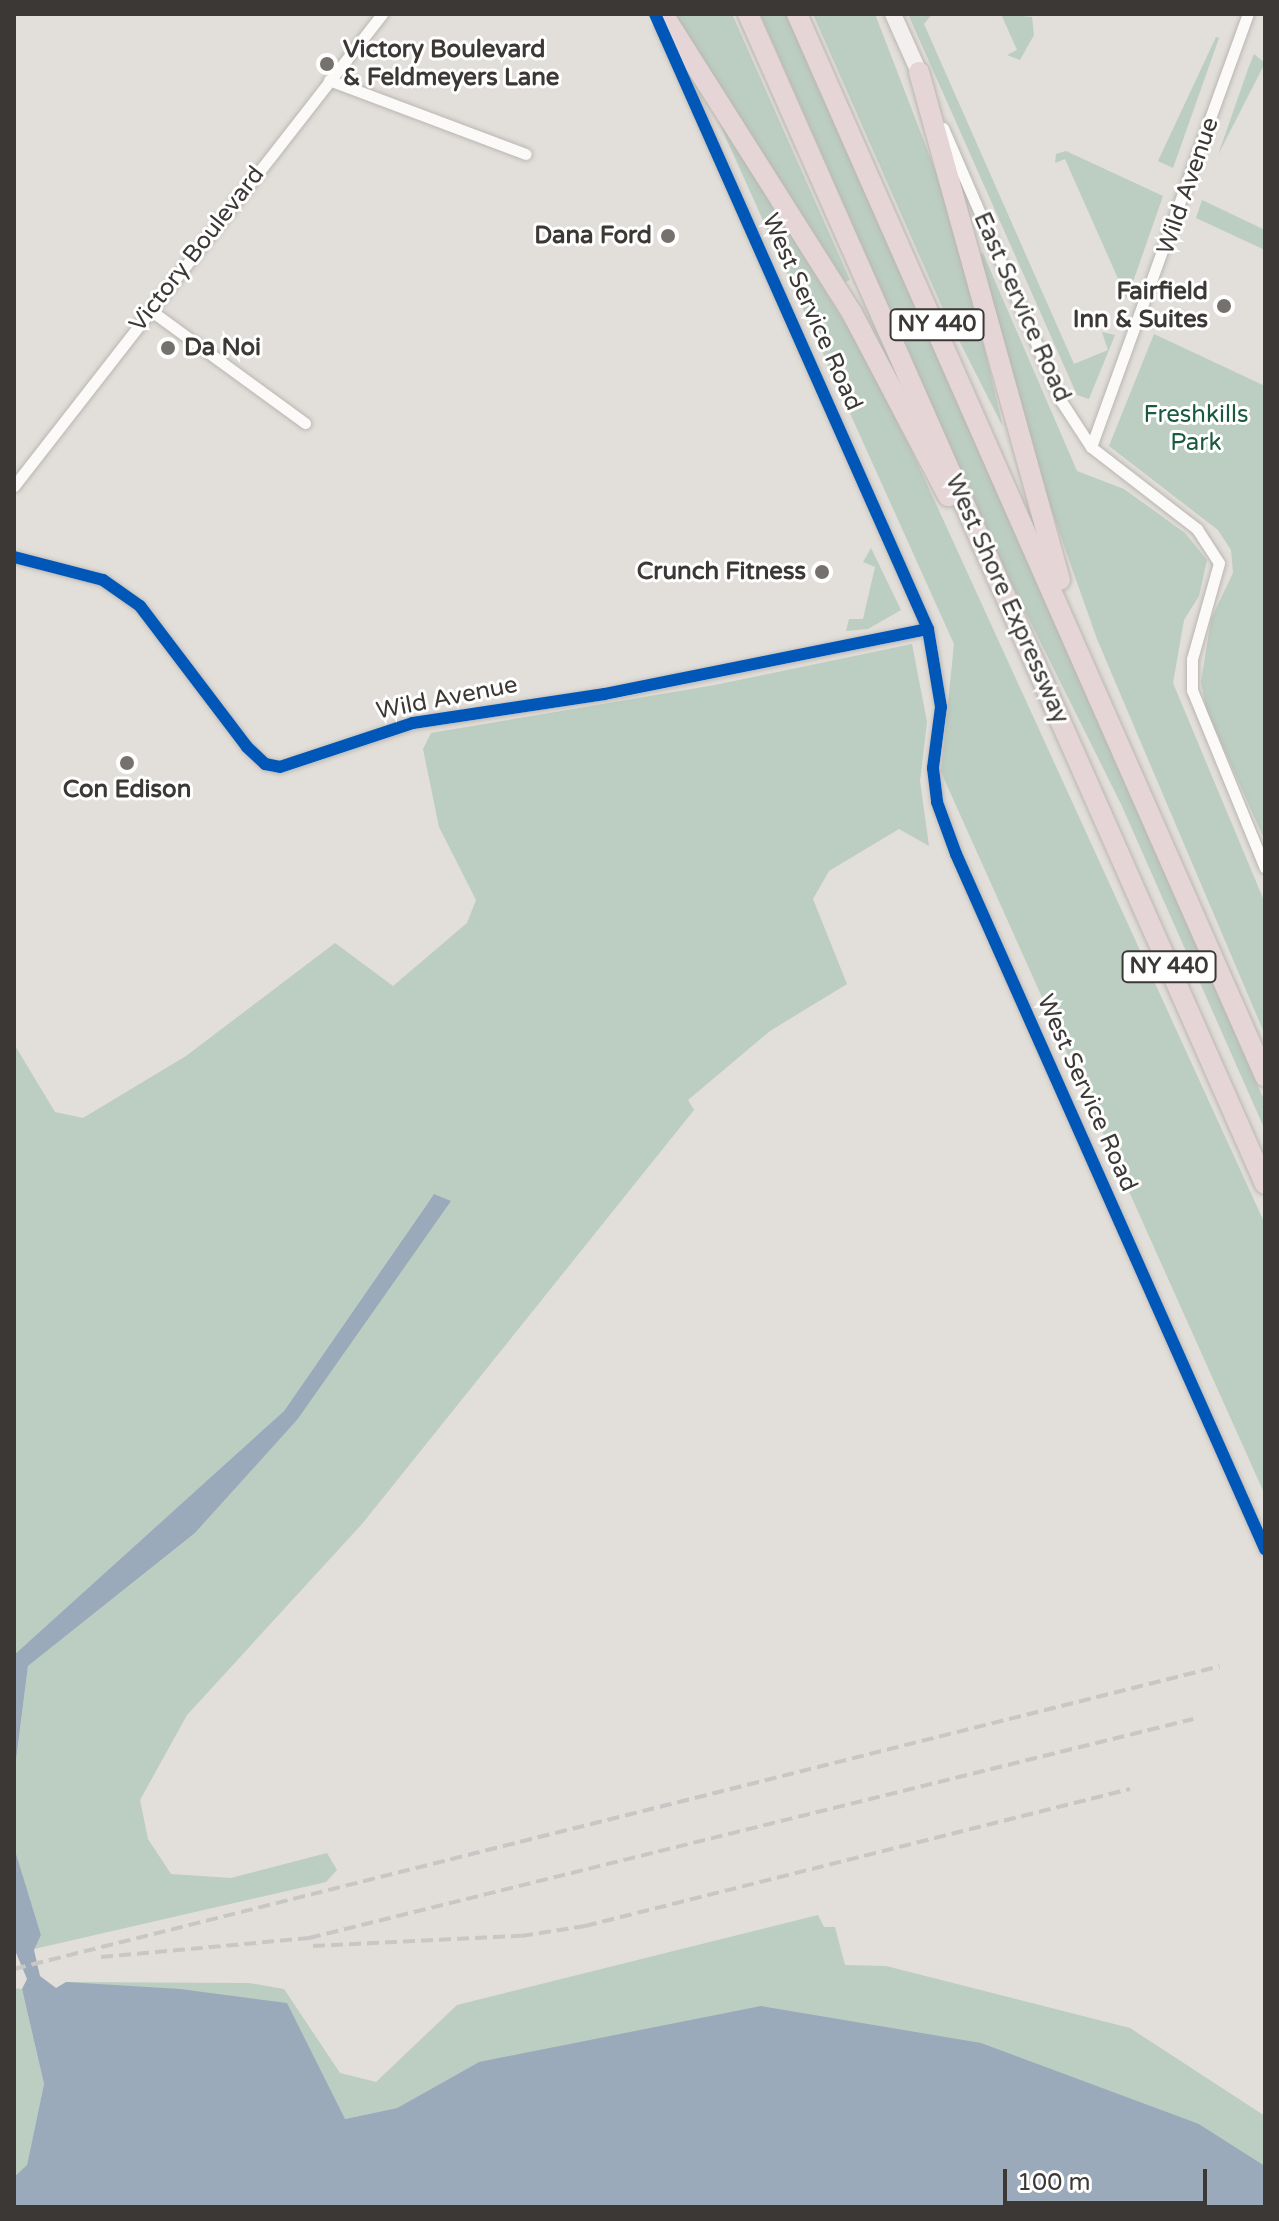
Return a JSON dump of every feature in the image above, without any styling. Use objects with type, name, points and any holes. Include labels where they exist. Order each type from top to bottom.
[{"type":"highway","points":[[663,14],[852,313],[1074,750]]},
{"type":"highway","name":"West Shore Expressway","points":[[748,14],[1265,1184]]},
{"type":"highway","name":"West Shore Expressway","points":[[797,14],[1265,1076]]},
{"type":"highway","points":[[919,72],[1072,638]]},
{"type":"main road","name":"East Service Road","points":[[893,14],[919,72]]},
{"type":"street","name":"Victory Boulevard","points":[[14,486],[382,14]]},
{"type":"street","name":"West Service Road","points":[[655,14],[928,629],[941,707],[933,768],[947,828],[1265,1549]]},
{"type":"street","name":"Wild Avenue","points":[[1091,447],[1248,14]]},
{"type":"street","name":"East Service Road","points":[[919,72],[1061,401],[1091,447],[1197,529],[1219,563],[1192,659],[1192,690],[1265,868]]},
{"type":"street","points":[[329,80],[526,154]]},
{"type":"street","points":[[150,310],[305,423]]},
{"type":"street","name":"Wild Avenue","points":[[14,557],[103,580],[140,606],[247,747],[265,764],[280,767],[413,723],[605,694],[928,629]]},
{"type":"green space","points":[[675,14],[732,14],[850,280],[845,282]]},
{"type":"green space","points":[[760,14],[787,14],[1265,1102],[1265,1130],[1121,804],[1005,571]]},
{"type":"green space","points":[[813,14],[875,14],[954,219],[1003,427],[943,309]]},
{"type":"green space","points":[[908,14],[932,14],[924,24],[1074,364],[1108,350],[1102,332],[1115,335],[1089,399],[1077,395]]},
{"type":"green space","points":[[1001,14],[1032,17],[1034,35],[1020,60],[1007,55],[1017,50]]},
{"type":"green space","points":[[1216,37],[1219,38],[1173,168],[1158,161]]},
{"type":"green space","points":[[1254,54],[1265,63],[1218,155],[1248,69]]},
{"type":"green space","points":[[712,107],[859,346],[910,447],[1265,1224],[1265,1495],[941,772],[954,644]]},
{"type":"green space","points":[[1066,151],[1163,196],[1127,299],[1065,159],[1055,163],[1056,154]]},
{"type":"green space","points":[[1202,200],[1265,230],[1265,250],[1196,218]]},
{"type":"green space","points":[[983,253],[1077,471],[1124,489],[1185,533],[1207,560],[1199,596],[1184,620],[1173,683],[1265,903],[1265,1035],[1097,639],[1049,503],[978,255]]},
{"type":"green space","name":"Freshkills Park","points":[[1154,334],[1265,386],[1265,841],[1206,709],[1201,682],[1211,619],[1233,573],[1231,550],[1218,530],[1109,446]]},
{"type":"green space","points":[[871,548],[901,610],[868,629],[846,631],[849,619],[863,619],[875,567],[863,562]]},
{"type":"green space","points":[[912,644],[927,722],[920,781],[929,846],[899,829],[829,871],[813,899],[847,984],[770,1031],[688,1100],[694,1110],[362,1524],[187,1715],[140,1800],[148,1839],[171,1874],[231,1878],[327,1853],[337,1870],[326,1882],[34,1949],[41,1935],[14,1847],[14,1776],[28,1666],[195,1533],[297,1420],[433,1195],[284,1411],[14,1655],[14,1044],[55,1112],[83,1118],[186,1056],[335,943],[393,986],[467,923],[476,900],[439,827],[423,749],[431,733],[715,685]]},
{"type":"green space","points":[[818,1915],[824,1927],[835,1927],[845,1965],[886,1966],[1130,2028],[1265,2116],[1265,2166],[1199,2124],[479,2062],[397,2108],[345,2119],[66,1982],[249,1983],[284,1989],[340,2073],[376,2082],[457,2005]]},
{"type":"green space","points":[[14,1988],[22,1989],[44,2084],[27,2165],[14,2177]]},
{"type":"water","points":[[434,1194],[451,1201],[297,1420],[195,1533],[28,1666],[14,1776],[14,1655],[284,1411]]},
{"type":"water","points":[[14,1847],[41,1935],[34,1950],[40,1976],[56,1988],[66,1982],[180,1989],[287,2003],[345,2119],[397,2108],[479,2062],[761,2006],[981,2043],[1199,2124],[1265,2166],[1265,2207],[14,2207],[14,2177],[27,2165],[44,2084],[22,1989],[27,1979],[14,1948]]},
{"type":"railway","points":[[14,1969],[1220,1666]]},
{"type":"railway","points":[[101,1957],[309,1938],[1193,1719]]},
{"type":"railway","points":[[313,1946],[521,1936],[585,1926],[1130,1789]]},
{"type":"cycle path","points":[[655,14],[928,629],[941,707],[933,768],[937,802],[956,854],[1265,1549]]},
{"type":"cycle path","points":[[14,557],[103,580],[140,606],[247,747],[265,764],[280,767],[413,723],[605,694],[928,629]]},
{"type":"place","name":"Victory Boulevard & Feldmeyers Lane","points":[[327,64]]},
{"type":"place","name":"Dana Ford","points":[[668,236]]},
{"type":"place","name":"Fairfield Inn & Suites","points":[[1224,306]]},
{"type":"place","name":"Da Noi","points":[[168,348]]},
{"type":"place","name":"Crunch Fitness","points":[[822,572]]},
{"type":"place","name":"Con Edison","points":[[127,763]]}]
